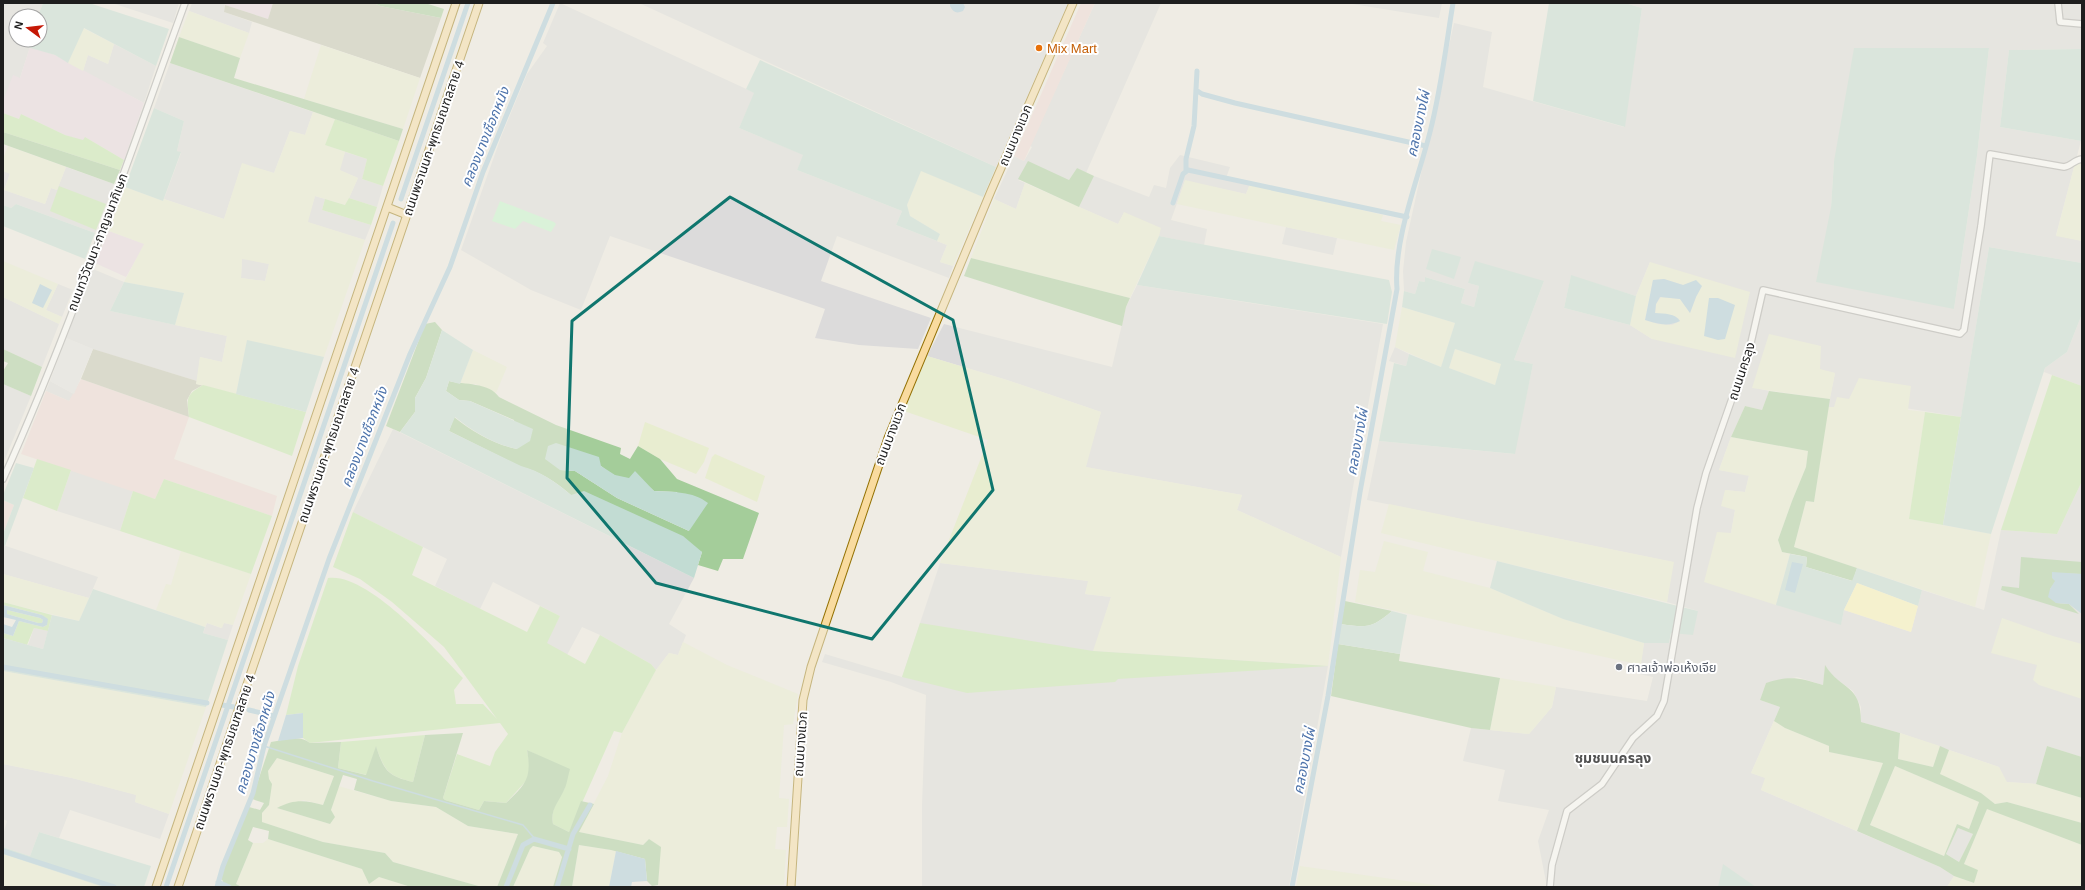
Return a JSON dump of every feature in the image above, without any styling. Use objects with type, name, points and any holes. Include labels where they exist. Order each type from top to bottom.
[{"type":"main road","name":"ถนนพรานนก-พุทธมณฑลสาย 4","points":[[156,887],[456,3]]},
{"type":"main road","name":"ถนนพรานนก-พุทธมณฑลสาย 4","points":[[178,887],[479,3]]},
{"type":"main road","name":"ถนนบางแวก","points":[[791,887],[803,700],[811,667],[888,438],[990,191],[1073,3]]},
{"type":"main road","points":[[387,207],[407,214]]},
{"type":"street","name":"ถนนทวีวัฒนา-กาญจนาภิเษก","points":[[3,479],[44,380],[124,173],[185,3]]},
{"type":"street","points":[[2058,3],[2060,22],[2082,24]]},
{"type":"street","name":"ถนนนครลุง","points":[[1550,887],[1552,865],[1567,811],[1602,784],[1632,738],[1657,716],[1664,701],[1697,508],[1706,473],[1750,347],[1763,290],[1960,334],[1964,330],[1967,315],[1981,226],[1990,154],[2064,167],[2070,165],[2072,161],[2082,159]]},
{"type":"highlighted area","points":[[730,197],[953,320],[993,490],[872,639],[656,583],[567,478],[572,321]]},
{"type":"shaded area","points":[[3,3],[43,3],[41,8],[8,8],[8,48],[30,48],[20,78],[3,101]]},
{"type":"shaded area","points":[[43,3],[89,3],[169,29],[156,66],[84,28],[68,63],[55,55],[30,48],[48,48],[48,8],[41,8]]},
{"type":"shaded area","points":[[112,3],[179,3],[173,23]]},
{"type":"shaded area","points":[[192,3],[225,3],[224,12],[252,22],[249,33],[189,11]]},
{"type":"shaded area","points":[[225,3],[273,3],[268,19],[225,5]]},
{"type":"shaded area","points":[[273,3],[374,3],[380,6],[441,18],[420,78],[224,12],[225,5],[268,19]]},
{"type":"shaded area","points":[[560,3],[755,93],[739,128],[804,155],[797,170],[902,211],[896,225],[947,245],[940,262],[953,266],[949,278],[837,236],[821,281],[931,318],[918,349],[859,345],[815,338],[825,309],[610,236],[581,310],[531,290],[461,250],[501,137],[527,74],[547,46],[543,43]]},
{"type":"shaded area","points":[[639,3],[1068,3],[996,167]]},
{"type":"shaded area","points":[[950,3],[963,3],[965,7],[961,12],[955,12],[952,10]]},
{"type":"shaded area","points":[[1081,3],[1095,3],[1024,161],[1014,156]]},
{"type":"shaded area","points":[[1095,3],[1161,3],[1086,173],[1077,168],[1069,180],[1018,180],[1025,183],[1016,209],[994,199],[1014,156],[1024,161],[1032,147],[1030,146]]},
{"type":"shaded area","points":[[1346,3],[1442,3],[1439,18]]},
{"type":"shaded area","points":[[1549,3],[1625,3],[1642,8],[1625,127],[1533,101]]},
{"type":"shaded area","points":[[1625,3],[2082,3],[2082,49],[2009,50],[2000,127],[2081,141],[2056,235],[2082,241],[2082,263],[1989,247],[1961,417],[1849,399],[1834,408],[1828,407],[1835,373],[1820,370],[1752,387],[1769,391],[1762,410],[1745,406],[1731,437],[1719,470],[1749,475],[1745,492],[1725,490],[1735,510],[1731,533],[1717,533],[1841,624],[1844,610],[1911,632],[1922,590],[1984,610],[2001,530],[2057,534],[2082,481],[2082,757],[2047,746],[2036,784],[2006,782],[1999,767],[1900,733],[1861,722],[1861,707],[1853,691],[1835,678],[1825,666],[1823,685],[1797,677],[1766,683],[1760,700],[1780,707],[1751,773],[1766,778],[1761,790],[1940,867],[1954,876],[1947,887],[1547,887],[1538,841],[1549,810],[1498,801],[1505,770],[1463,761],[1471,728],[1529,734],[1552,707],[1556,687],[1647,701],[1653,677],[1639,674],[1644,643],[1669,643],[1671,633],[1698,611],[1667,602],[1673,562],[1367,500],[1379,441],[1514,454],[1533,364],[1514,360],[1544,281],[1468,283],[1479,286],[1474,307],[1461,303],[1465,289],[1425,277],[1425,282],[1419,281],[1415,294],[1404,291],[1403,271],[1406,242],[1454,23],[1492,32],[1483,87],[1624,127],[1642,8]],"holes":[[[1989,48],[1977,156],[1954,309],[1831,207],[1834,161]],[[1650,262],[1652,339],[1630,325],[1564,308],[1571,276],[1636,296]]]},
{"type":"shaded area","points":[[189,11],[249,33],[240,58],[179,37]]},
{"type":"shaded area","points":[[83,28],[114,44],[108,64],[88,55],[83,71],[68,63]]},
{"type":"shaded area","points":[[114,44],[156,66],[144,103],[83,71],[88,55],[108,64]]},
{"type":"shaded area","points":[[321,45],[420,78],[403,129],[304,99]]},
{"type":"shaded area","points":[[30,48],[33,48],[55,55],[144,103],[124,160],[85,137],[84,141],[65,135],[21,114],[19,119],[3,113],[3,101],[13,75],[20,78]]},
{"type":"shaded area","points":[[1854,48],[1989,48],[1977,156],[1954,309],[1816,282],[1831,207],[1834,161]]},
{"type":"shaded area","points":[[2082,49],[2081,141],[2000,127],[2009,50]]},
{"type":"shaded area","points":[[760,60],[996,167],[983,197],[921,171],[907,205],[910,216],[940,234],[937,241],[896,225],[902,211],[797,170],[803,155],[739,128],[754,93],[746,89]]},
{"type":"shaded area","points":[[170,63],[313,112],[305,135],[290,131],[274,173],[242,164],[224,219],[164,199],[181,153],[177,151],[184,121],[154,108]]},
{"type":"shaded area","points":[[154,108],[184,121],[177,151],[181,152],[163,201],[125,187]]},
{"type":"shaded area","points":[[313,112],[335,119],[325,145],[345,152],[340,170],[358,178],[346,205],[315,196],[308,222],[365,240],[324,357],[247,341],[236,394],[196,384],[200,357],[222,362],[227,336],[175,325],[184,293],[124,282],[144,244],[109,231],[125,187],[163,201],[164,199],[224,219],[242,163],[274,173],[290,131],[305,135]],"holes":[[[242,259],[269,264],[265,281],[241,278]]]},
{"type":"shaded area","points":[[8,146],[66,167],[57,190],[51,188],[45,204],[4,190],[10,174],[3,171],[3,159]]},
{"type":"shaded area","points":[[345,152],[367,159],[362,179],[383,186],[377,207],[349,198],[358,178],[339,170]]},
{"type":"shaded area","points":[[1180,155],[1230,167],[1226,178],[1250,184],[1246,194],[1185,181],[1171,220],[1207,229],[1204,245],[1159,236],[1160,228],[1124,213],[1118,224],[1079,207],[1094,176],[1149,197],[1154,185],[1166,188],[1170,168]]},
{"type":"shaded area","points":[[2075,163],[2082,163],[2082,241],[2056,236]]},
{"type":"shaded area","points":[[66,167],[114,184],[95,233],[16,204],[11,208],[3,205],[3,171],[10,173],[4,190],[45,204],[51,188],[57,190]]},
{"type":"shaded area","points":[[921,170],[983,197],[953,266],[940,262],[947,245],[937,241],[940,234],[910,216],[907,205]]},
{"type":"shaded area","points":[[1185,180],[1246,194],[1250,184],[1383,215],[1381,221],[1401,225],[1394,250],[1177,204]]},
{"type":"shaded area","points":[[1025,183],[1118,224],[1124,212],[1161,228],[1159,236],[1130,298],[971,258],[994,199],[1016,209]]},
{"type":"shaded area","points":[[315,196],[325,199],[322,210],[371,225],[365,240],[307,222]]},
{"type":"shaded area","points":[[16,204],[95,233],[85,259],[3,226],[3,205],[11,208]]},
{"type":"shaded area","points":[[1286,227],[1337,238],[1333,255],[1282,244]]},
{"type":"shaded area","points":[[109,231],[145,244],[126,277],[95,263]]},
{"type":"shaded area","points":[[1159,236],[1389,280],[1392,292],[1387,324],[1137,285]]},
{"type":"shaded area","points":[[1989,247],[2082,263],[2082,314],[2067,352],[2045,368],[1991,534],[1943,525]]},
{"type":"shaded area","points":[[1432,249],[1461,257],[1454,279],[1426,269]]},
{"type":"shaded area","points":[[242,258],[269,264],[265,281],[241,278]]},
{"type":"shaded area","points":[[3,261],[58,284],[46,310],[62,317],[59,324],[3,297]]},
{"type":"shaded area","points":[[1475,261],[1544,281],[1514,360],[1533,364],[1515,454],[1379,441],[1394,363],[1406,366],[1409,354],[1441,367],[1455,323],[1402,307],[1404,291],[1415,294],[1419,281],[1425,282],[1425,277],[1465,289],[1461,303],[1474,307],[1479,286],[1468,283]],"holes":[[[1455,349],[1501,364],[1495,385],[1449,368]]]},
{"type":"shaded area","points":[[1650,262],[1750,292],[1735,358],[1652,339],[1630,325],[1636,296]],"holes":[[[1664,279],[1683,285],[1690,284],[1696,297],[1690,313],[1680,299],[1661,297],[1656,304],[1655,314],[1671,315],[1678,318],[1680,321],[1672,325],[1658,324],[1645,320],[1653,280]]]},
{"type":"shaded area","points":[[93,269],[124,282],[110,311],[227,336],[222,362],[200,357],[197,381],[95,350],[66,338]]},
{"type":"shaded area","points":[[1571,275],[1636,296],[1630,325],[1564,308]]},
{"type":"shaded area","points":[[1664,279],[1683,285],[1696,280],[1702,286],[1690,313],[1680,299],[1660,297],[1656,304],[1655,313],[1673,315],[1680,321],[1676,323],[1659,324],[1645,320],[1653,280]]},
{"type":"shaded area","points":[[124,282],[184,293],[175,325],[110,311]]},
{"type":"shaded area","points":[[40,284],[52,290],[43,308],[32,303]]},
{"type":"shaded area","points":[[58,284],[73,290],[62,317],[46,310]]},
{"type":"shaded area","points":[[1137,285],[1383,324],[1365,422],[1362,421],[1352,469],[1356,470],[1341,557],[1237,510],[1242,495],[1085,467],[1101,412],[1007,380],[927,356],[944,324],[1112,367],[1126,307]]},
{"type":"shaded area","points":[[3,297],[59,324],[42,367],[3,349]]},
{"type":"shaded area","points":[[1709,298],[1718,298],[1735,305],[1725,339],[1718,340],[1704,336]]},
{"type":"shaded area","points":[[1402,307],[1455,323],[1441,367],[1395,347]]},
{"type":"shaded area","points":[[2082,314],[2082,386],[2044,372],[2045,368],[2067,352]]},
{"type":"shaded area","points":[[442,330],[473,350],[460,384],[449,381],[446,391],[459,400],[470,401],[533,429],[530,441],[517,449],[484,437],[455,417],[449,431],[521,466],[541,474],[554,481],[571,495],[584,491],[683,536],[702,552],[694,578],[400,432],[415,412],[415,398],[426,378]]},
{"type":"shaded area","points":[[1769,334],[1821,346],[1820,369],[1835,373],[1830,399],[1752,388]]},
{"type":"shaded area","points":[[66,338],[93,349],[74,394],[50,381]]},
{"type":"shaded area","points":[[247,340],[324,357],[306,412],[236,394]]},
{"type":"shaded area","points":[[1395,347],[1409,354],[1406,366],[1389,361]]},
{"type":"shaded area","points":[[93,349],[197,381],[196,384],[203,385],[192,391],[187,400],[189,417],[81,379]]},
{"type":"shaded area","points":[[1455,349],[1502,364],[1495,385],[1449,368]]},
{"type":"shaded area","points":[[473,350],[507,367],[496,393],[475,384],[460,384]]},
{"type":"shaded area","points":[[927,356],[1007,380],[1101,412],[1086,467],[1242,495],[1237,510],[1341,557],[1328,666],[1093,651],[1111,597],[1085,594],[1088,581],[940,563],[988,440],[904,411]]},
{"type":"shaded area","points":[[1859,378],[1911,386],[1908,410],[1925,412],[1909,519],[1991,534],[1975,607],[1794,547],[1806,501],[1814,502],[1828,407],[1834,407],[1837,397],[1849,399]]},
{"type":"shaded area","points":[[81,379],[189,417],[174,459],[277,496],[272,516],[164,479],[155,499],[21,454],[46,391],[69,401]]},
{"type":"shaded area","points":[[50,381],[74,394],[69,401],[46,391]]},
{"type":"shaded area","points":[[3,384],[31,396],[3,464]]},
{"type":"shaded area","points":[[645,422],[709,448],[704,462],[696,474],[660,459],[638,446]]},
{"type":"shaded area","points":[[393,429],[694,578],[669,624],[686,635],[678,655],[669,653],[656,670],[651,664],[600,635],[582,627],[567,655],[546,643],[560,616],[493,582],[480,609],[435,586],[447,559],[353,512]]},
{"type":"shaded area","points":[[1731,437],[1808,451],[1806,467],[1778,540],[1782,552],[1790,554],[1776,605],[1704,582],[1717,532],[1731,533],[1735,510],[1721,506],[1725,490],[1745,492],[1749,476],[1719,470]]},
{"type":"shaded area","points":[[556,443],[599,457],[601,466],[615,475],[629,478],[635,471],[654,491],[689,494],[708,503],[689,531],[617,498],[575,471],[560,470],[545,459],[548,446]]},
{"type":"shaded area","points":[[715,454],[765,476],[757,502],[705,478],[712,457]]},
{"type":"shaded area","points":[[16,463],[34,468],[5,546],[3,545],[3,534],[14,505],[3,500],[3,495]]},
{"type":"shaded area","points":[[71,470],[133,491],[120,531],[57,511]]},
{"type":"shaded area","points":[[3,500],[14,505],[3,534]]},
{"type":"shaded area","points":[[1389,504],[1674,562],[1667,602],[1381,533]]},
{"type":"shaded area","points":[[1384,541],[1428,552],[1423,571],[1490,588],[1563,619],[1644,643],[1641,665],[1355,602],[1360,570],[1375,572]]},
{"type":"shaded area","points":[[3,545],[98,577],[89,598],[3,574]]},
{"type":"shaded area","points":[[181,551],[251,574],[233,625],[224,623],[222,628],[207,623],[205,627],[156,610],[166,584],[171,585]]},
{"type":"shaded area","points":[[1790,554],[1807,557],[1806,567],[1852,581],[1857,568],[1922,590],[1918,606],[1857,583],[1844,610],[1841,625],[1776,605]]},
{"type":"shaded area","points":[[1497,561],[1698,611],[1693,635],[1671,633],[1669,643],[1644,643],[1563,619],[1490,588]]},
{"type":"shaded area","points":[[1792,562],[1803,564],[1795,593],[1785,590]]},
{"type":"shaded area","points":[[940,563],[1089,581],[1085,594],[1111,597],[1094,651],[1328,666],[1289,887],[922,887],[922,805],[926,695],[891,682],[822,662],[825,654],[902,677]]},
{"type":"shaded area","points":[[2052,572],[2082,574],[2082,614],[2069,604],[2056,603],[2048,597],[2050,589],[2055,581],[2052,578]]},
{"type":"shaded area","points":[[3,574],[89,598],[79,621],[3,602]]},
{"type":"shaded area","points":[[93,589],[205,627],[203,633],[228,640],[206,707],[3,671],[3,638],[43,649],[52,615],[79,621]]},
{"type":"shaded area","points":[[3,605],[42,615],[48,619],[47,625],[43,627],[19,621],[13,636],[3,633],[3,624],[12,627],[16,620],[3,617]],"holes":[[[7,610],[43,620],[42,623],[7,614]]]},
{"type":"shaded area","points":[[1392,611],[1407,615],[1400,654],[1338,644],[1341,624],[1363,626],[1374,624]]},
{"type":"shaded area","points":[[2002,618],[2053,636],[2082,644],[2082,699],[2039,685],[2033,680],[2037,665],[1991,653]]},
{"type":"shaded area","points":[[207,623],[221,628],[224,623],[233,625],[228,640],[203,633]]},
{"type":"shaded area","points":[[34,628],[48,631],[43,649],[28,645]]},
{"type":"shaded area","points":[[683,642],[727,665],[798,694],[793,724],[784,725],[779,798],[789,799],[787,827],[777,827],[775,849],[786,850],[784,885],[660,887],[658,885],[660,847],[649,839],[643,845],[579,832],[608,776],[622,733],[656,670],[669,653],[678,655]]},
{"type":"shaded area","points":[[3,671],[206,707],[169,814],[135,802],[136,795],[72,778],[3,764]]},
{"type":"shaded area","points":[[1500,678],[1556,687],[1552,707],[1529,734],[1490,730]]},
{"type":"shaded area","points":[[303,713],[303,738],[278,741],[286,715]]},
{"type":"shaded area","points":[[1774,721],[1785,728],[1829,746],[1829,752],[1883,763],[1857,831],[1761,790],[1765,778],[1751,773]]},
{"type":"shaded area","points":[[1900,733],[1940,746],[1933,767],[1898,759]]},
{"type":"shaded area","points":[[1949,750],[1999,767],[2007,782],[2036,784],[2082,798],[2082,823],[2007,802],[1995,804],[1981,793],[1939,774]]},
{"type":"shaded area","points":[[277,758],[334,776],[323,805],[304,800],[277,808],[330,824],[331,810],[338,786],[391,801],[436,807],[468,826],[518,834],[497,887],[482,887],[393,862],[385,853],[323,842],[262,822],[262,813],[269,805],[268,771]]},
{"type":"shaded area","points":[[3,764],[72,778],[137,795],[135,802],[169,814],[160,839],[70,810],[59,838],[39,832],[30,856],[3,847],[3,835],[7,821],[3,819]]},
{"type":"shaded area","points":[[1895,766],[1979,802],[1969,829],[1957,824],[1944,856],[1870,825]]},
{"type":"shaded area","points":[[1987,808],[2082,845],[2082,887],[1947,887],[1954,876],[1973,883],[1964,864]]},
{"type":"shaded area","points":[[1958,828],[1973,834],[1959,862],[1946,854]]},
{"type":"shaded area","points":[[39,832],[151,866],[144,887],[103,887],[3,854],[3,847],[30,856]]},
{"type":"shaded area","points":[[268,839],[362,869],[379,877],[411,887],[242,887],[236,884],[253,843],[263,843]]},
{"type":"shaded area","points":[[579,845],[616,851],[609,887],[572,887]]},
{"type":"shaded area","points":[[533,846],[559,852],[562,856],[553,887],[513,887],[530,849]]},
{"type":"shaded area","points":[[616,851],[645,859],[647,881],[632,882],[631,887],[609,887]]},
{"type":"shaded area","points":[[3,854],[103,887],[3,887]]},
{"type":"shaded area","points":[[1723,864],[1756,887],[1718,887]]},
{"type":"shaded area","points":[[1300,866],[1441,886],[1296,887]]},
{"type":"green space","points":[[374,3],[425,3],[444,9],[441,18],[380,6]]},
{"type":"green space","points":[[179,37],[240,58],[234,78],[403,129],[399,141],[170,63]]},
{"type":"green space","points":[[3,113],[19,119],[21,114],[65,135],[83,140],[85,137],[124,160],[120,170],[3,132]]},
{"type":"green space","points":[[335,119],[399,141],[383,186],[362,179],[367,159],[325,145]]},
{"type":"green space","points":[[3,132],[120,170],[114,184],[3,144]]},
{"type":"green space","points":[[1028,161],[1069,180],[1077,168],[1094,176],[1079,207],[1018,179]]},
{"type":"green space","points":[[59,186],[106,204],[96,230],[50,211]]},
{"type":"green space","points":[[349,198],[377,207],[371,225],[322,210],[325,199],[345,205]]},
{"type":"green space","points":[[500,201],[556,224],[551,232],[523,221],[515,229],[492,221]]},
{"type":"green space","points":[[971,258],[1130,298],[1126,307],[1122,326],[964,276]]},
{"type":"green space","points":[[435,322],[442,330],[426,378],[415,398],[415,412],[400,432],[386,426],[425,324]]},
{"type":"green space","points":[[3,349],[42,367],[31,396],[3,384],[3,371],[8,363],[3,361]]},
{"type":"green space","points":[[2052,375],[2082,386],[2082,481],[2057,534],[2001,530]]},
{"type":"green space","points":[[449,381],[483,386],[495,392],[499,397],[556,425],[621,448],[620,454],[630,459],[638,446],[660,459],[677,479],[759,513],[743,559],[723,559],[718,571],[698,565],[702,552],[571,495],[554,481],[541,474],[521,467],[449,431],[454,417],[468,428],[484,437],[517,449],[514,420],[470,401],[459,400],[446,391]],"holes":[[[601,466],[614,475],[639,482],[654,491],[677,492],[689,531],[617,498],[575,471],[560,470]]]},
{"type":"green space","points":[[203,385],[306,412],[292,456],[189,417],[188,398],[193,392]]},
{"type":"green space","points":[[1769,391],[1830,399],[1814,502],[1806,501],[1794,547],[1857,568],[1853,581],[1806,567],[1807,557],[1782,552],[1778,540],[1806,467],[1808,451],[1731,437],[1745,406],[1762,410]]},
{"type":"green space","points":[[1925,412],[1961,417],[1943,525],[1909,519]]},
{"type":"green space","points":[[37,459],[71,470],[57,511],[23,498]]},
{"type":"green space","points":[[164,479],[272,516],[251,574],[120,531],[133,491],[155,499]]},
{"type":"green space","points":[[353,512],[423,547],[412,575],[527,632],[540,606],[560,616],[547,643],[585,664],[600,635],[651,664],[656,670],[622,733],[614,731],[569,832],[553,824],[552,819],[555,805],[565,788],[547,760],[527,750],[530,767],[527,780],[506,803],[484,801],[479,810],[445,800],[443,798],[457,754],[490,766],[495,752],[508,734],[500,723],[310,743],[303,738],[303,713],[286,715],[298,666],[328,578],[344,579],[362,587],[401,616],[437,650],[463,678],[454,690],[456,704],[483,704],[497,719],[444,647],[392,602],[360,579],[333,567]]},
{"type":"green space","points":[[2021,557],[2082,562],[2082,574],[2052,573],[2056,581],[2050,589],[2056,603],[2069,604],[2079,614],[2001,590],[2002,586],[2019,588]]},
{"type":"green space","points":[[1345,601],[1392,611],[1374,624],[1357,626],[1341,624]]},
{"type":"green space","points":[[3,602],[52,615],[48,631],[34,628],[27,645],[3,638],[3,633],[13,636],[19,621],[43,627],[47,625],[42,615],[3,605]]},
{"type":"green space","points":[[7,610],[43,620],[42,623],[38,623],[7,614]]},
{"type":"green space","points":[[920,623],[1093,651],[1328,666],[1118,679],[1115,682],[967,693],[902,677]]},
{"type":"green space","points":[[1338,644],[1400,654],[1399,661],[1500,678],[1490,730],[1471,728],[1331,696]]},
{"type":"green space","points":[[1825,665],[1831,674],[1849,689],[1858,700],[1861,722],[1900,733],[1898,759],[1933,767],[1940,746],[1949,750],[1940,774],[1981,793],[1995,804],[2007,802],[2082,823],[2082,845],[1987,809],[1964,864],[1978,870],[1974,883],[1954,876],[1940,867],[1857,831],[1883,763],[1829,752],[1829,746],[1785,728],[1774,721],[1780,707],[1760,700],[1766,683],[1782,679],[1795,678],[1823,685]],"holes":[[[1895,766],[1979,802],[1969,829],[1957,824],[1944,856],[1870,825]],[[1958,828],[1973,834],[1959,862],[1946,854]]]},
{"type":"green space","points":[[463,733],[443,798],[445,800],[479,810],[484,801],[506,803],[526,780],[529,767],[527,750],[570,769],[565,788],[554,810],[552,819],[553,824],[569,832],[581,801],[594,804],[579,832],[643,845],[649,839],[661,847],[658,885],[652,886],[647,881],[645,859],[611,850],[579,845],[572,887],[553,887],[562,857],[559,852],[533,846],[530,849],[513,887],[497,887],[518,834],[468,826],[436,807],[391,801],[354,790],[357,779],[343,775],[331,810],[335,817],[330,824],[277,808],[289,803],[300,801],[323,805],[334,776],[277,758],[268,771],[269,779],[272,784],[269,805],[262,813],[262,822],[323,842],[385,853],[393,862],[482,887],[411,887],[379,877],[369,884],[362,869],[268,839],[269,831],[253,827],[248,840],[253,843],[236,884],[242,887],[221,887],[223,881],[220,878],[249,807],[260,810],[264,803],[252,799],[271,742],[296,738],[306,740],[310,743],[341,742],[338,768],[366,775],[376,746],[385,767],[392,775],[413,782],[425,735]]},
{"type":"green space","points":[[425,735],[413,782],[393,775],[388,771],[382,762],[376,747],[367,775],[338,768],[341,742]]},
{"type":"green space","points":[[2047,746],[2082,757],[2082,798],[2036,784]]},
{"type":"sand","points":[[1857,583],[1918,606],[1911,632],[1844,610]]},
{"type":"waterway","points":[[401,199],[468,3]]},
{"type":"waterway","name":"คลองบางเชือกหนัง","points":[[217,887],[223,866],[253,793],[264,746],[329,559],[410,354],[450,267],[483,172],[553,3]]},
{"type":"waterway","name":"คลองบางไผ่","points":[[1292,887],[1328,696],[1360,492],[1397,289],[1399,251],[1408,210],[1434,116],[1453,3]]},
{"type":"waterway","points":[[1186,171],[1186,159],[1194,126],[1197,71]]},
{"type":"waterway","points":[[1196,90],[1202,94],[1235,103],[1426,146]]},
{"type":"waterway","points":[[1173,203],[1183,174],[1188,170],[1407,217]]},
{"type":"waterway","points":[[166,887],[393,223]]},
{"type":"waterway","points":[[3,667],[207,703]]},
{"type":"waterway","points":[[222,705],[234,707]]},
{"type":"waterway","points":[[249,710],[274,716]]},
{"type":"waterway","points":[[264,746],[373,781],[523,825],[535,839]]},
{"type":"waterway","points":[[557,887],[573,834],[590,805]]},
{"type":"waterway","points":[[506,887],[523,845],[534,839],[569,849]]},
{"type":"waterway","points":[[3,851],[114,887]]},
{"type":"waterway","points":[[218,882],[229,887]]},
{"type":"place","name":"Mix Mart","points":[[1039,48]]},
{"type":"place","name":"ศาลเจ้าพ่อเห้งเจีย","points":[[1619,667]]},
{"type":"district","name":"ชุมชนนครลุง","points":[[1613,758]]}]
